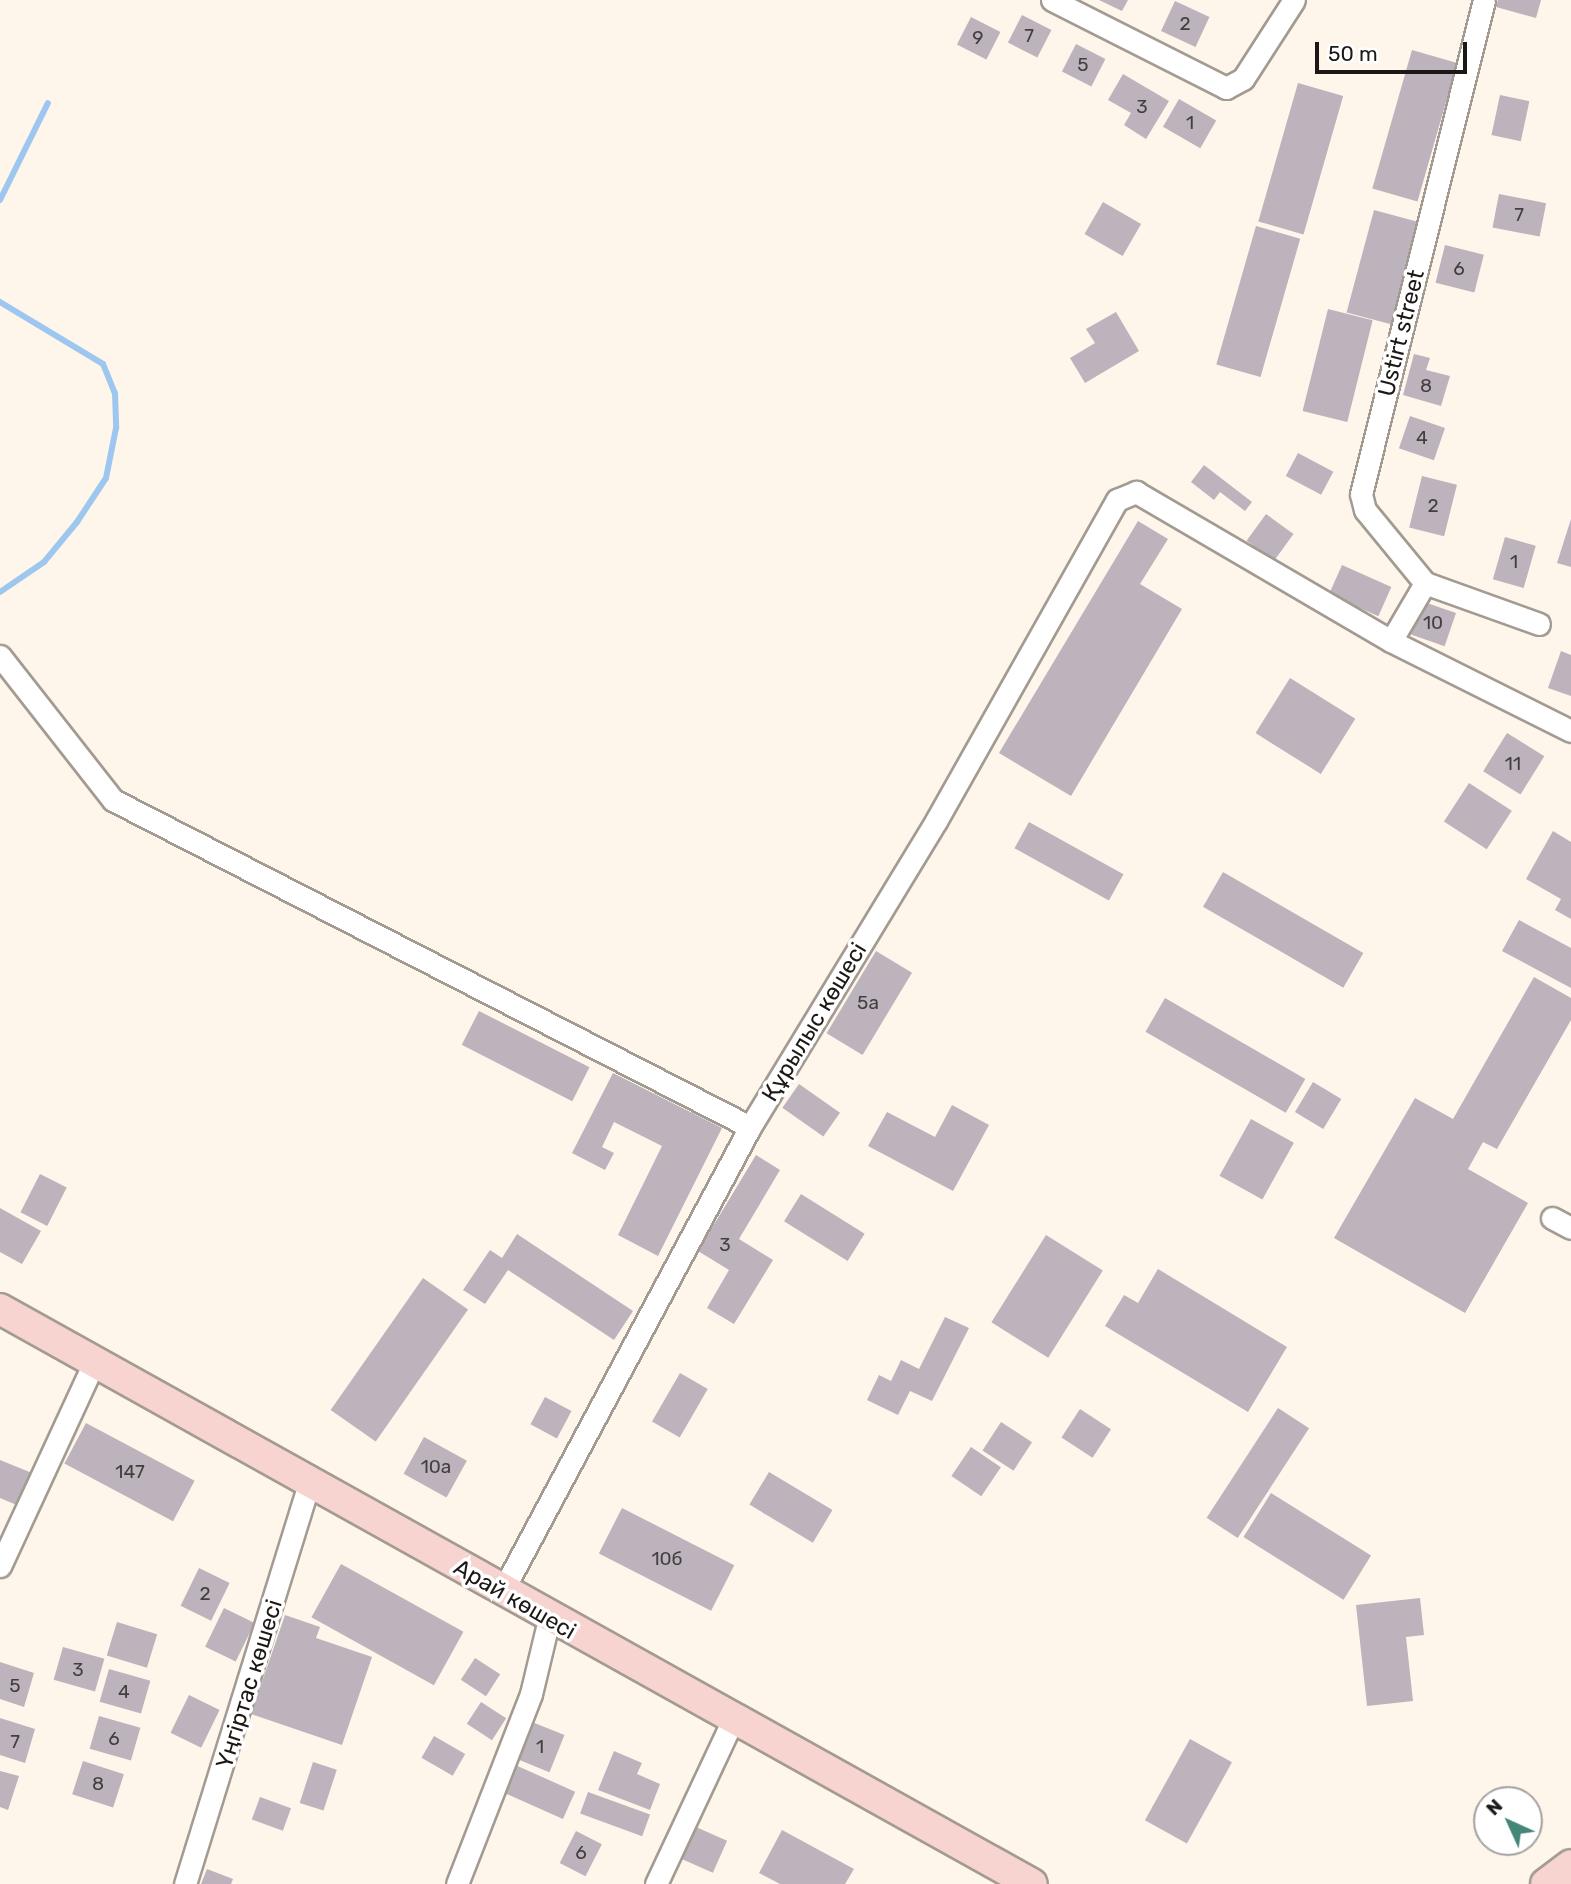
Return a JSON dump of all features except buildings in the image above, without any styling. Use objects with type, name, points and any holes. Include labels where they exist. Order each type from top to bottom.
[{"type":"main road","name":"Арай көшесі","points":[[0,1309],[503,1590],[549,1619],[1013,1880]]},
{"type":"main road","points":[[1546,1884],[1571,1865]]},
{"type":"street","points":[[1052,0],[1226,88],[1243,79],[1294,0]]},
{"type":"street","name":"Ustirt street","points":[[1425,583],[1366,510],[1361,494],[1484,0]]},
{"type":"street","name":"Құрылыс көшесі","points":[[503,1590],[750,1127],[936,821],[1117,500],[1136,492],[1391,641]]},
{"type":"street","points":[[1538,624],[1425,583],[1391,641],[1571,731]]},
{"type":"street","points":[[0,656],[113,800],[750,1127]]},
{"type":"street","points":[[1552,1218],[1571,1228]]},
{"type":"street","points":[[0,1566],[94,1363]]},
{"type":"street","name":"Үңгіртас көшесі","points":[[185,1884],[309,1483]]},
{"type":"street","points":[[457,1884],[531,1694],[549,1619]]},
{"type":"street","points":[[656,1884],[732,1722]]},
{"type":"waterway","points":[[0,200],[48,103]]},
{"type":"waterway","points":[[0,302],[103,364],[115,393],[116,428],[106,478],[77,522],[44,562],[0,592]]}]
